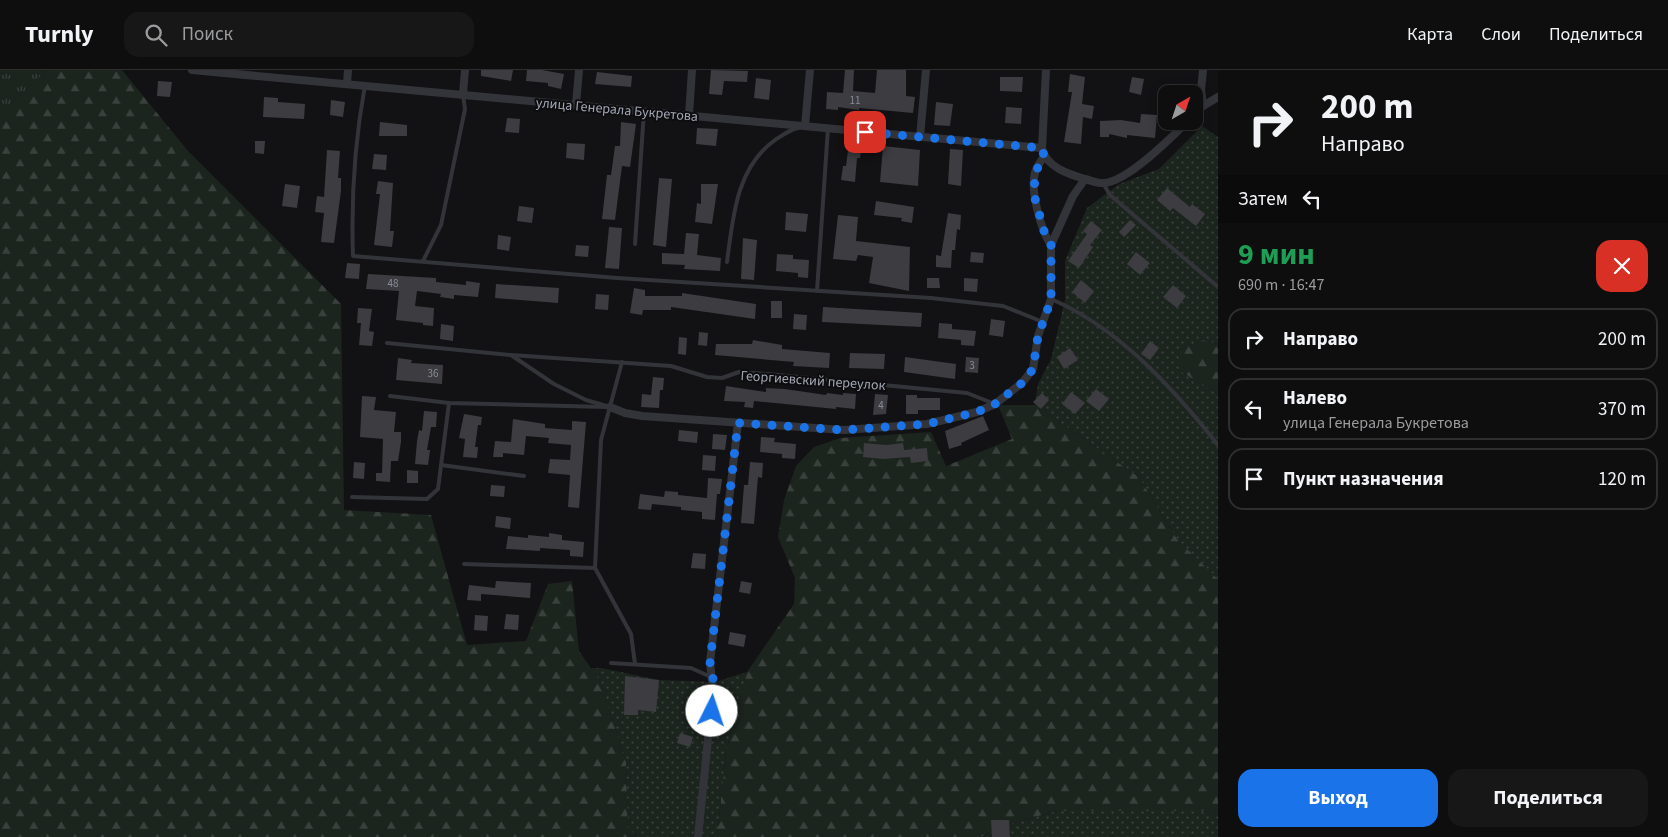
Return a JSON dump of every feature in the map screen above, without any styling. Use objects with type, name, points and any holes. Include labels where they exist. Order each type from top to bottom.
[{"type":"street","name":"улица Генерала Букретова","points":[[192,70],[232,72],[828,128],[1043,152]]},
{"type":"street","points":[[347,84],[348,70]]},
{"type":"street","points":[[463,94],[465,70]]},
{"type":"street","points":[[576,105],[579,70]]},
{"type":"street","points":[[689,115],[692,70]]},
{"type":"street","points":[[805,126],[810,70]]},
{"type":"street","points":[[920,137],[926,70]]},
{"type":"street","points":[[1046,70],[1043,152],[1035,173],[1034,195],[1046,238],[1051,245]]},
{"type":"street","points":[[1202,85],[1203,70]]},
{"type":"street","points":[[1203,106],[1218,97]]},
{"type":"street","points":[[1043,152],[1055,166],[1103,184],[1122,176],[1156,152],[1179,130]]},
{"type":"street","points":[[610,407],[625,414],[642,416],[844,430],[927,424],[977,412],[995,404],[1022,383],[1033,369],[1043,322],[1051,300],[1051,245],[1072,196],[1085,178]]},
{"type":"street","points":[[698,837],[709,750],[713,678],[710,662],[738,423]]},
{"type":"lane","points":[[365,85],[361,108],[353,217],[353,256],[617,278],[931,298],[1004,306],[1043,322]]},
{"type":"lane","points":[[423,261],[441,225],[465,109],[463,94]]},
{"type":"lane","points":[[635,244],[644,111]]},
{"type":"lane","points":[[727,262],[740,188],[749,166],[762,149],[790,130],[805,126]]},
{"type":"lane","points":[[817,291],[828,128]]},
{"type":"lane","points":[[1103,184],[1110,195],[1218,287]]},
{"type":"lane","points":[[1051,300],[1075,309],[1144,361],[1218,445]]},
{"type":"lane","name":"Георгиевский переулок","points":[[387,343],[511,355],[671,366],[707,377],[722,378],[738,372],[967,393],[995,404]]},
{"type":"lane","points":[[511,355],[554,384],[586,400],[610,407]]},
{"type":"lane","points":[[622,362],[601,440],[595,568],[631,634],[635,664]]},
{"type":"lane","points":[[390,396],[449,403],[610,407]]},
{"type":"lane","points":[[352,497],[427,499],[438,489],[449,403]]},
{"type":"lane","points":[[441,465],[524,476]]},
{"type":"lane","points":[[464,564],[595,568]]},
{"type":"lane","points":[[611,663],[691,668],[713,678]]},
{"type":"green space","points":[[0,70],[47,70],[0,114]]},
{"type":"green space","points":[[47,70],[122,70],[188,151],[341,304],[344,510],[431,515],[467,645],[526,641],[548,584],[572,581],[579,651],[600,681],[626,762],[628,828],[638,837],[0,837],[0,114]]},
{"type":"green space","points":[[1203,127],[1218,137],[1218,344],[1203,340],[1182,349],[1179,370],[1206,388],[1218,391],[1218,579],[1177,539],[1139,477],[1035,405],[1038,384],[1051,359],[1065,300],[1065,261],[1087,208],[1119,184],[1159,169],[1198,130],[1203,130]]},
{"type":"green space","points":[[1203,340],[1218,344],[1218,391],[1206,388],[1179,370],[1181,349]]},
{"type":"green space","points":[[998,405],[1035,405],[1139,477],[1177,539],[1218,579],[1218,815],[1204,811],[1057,811],[1006,825],[981,837],[717,837],[726,751],[747,672],[794,604],[795,578],[778,537],[784,500],[796,466],[814,447],[840,438],[931,432],[946,466],[1012,439]]},
{"type":"green space","points":[[591,668],[601,668],[659,680],[715,682],[747,672],[726,751],[717,837],[638,837],[628,828],[626,762],[600,681]]},
{"type":"green space","points":[[1057,811],[1204,811],[1218,815],[1218,837],[981,837],[1006,825]]},
{"type":"building","points":[[481,70],[513,70],[511,81],[481,76]]},
{"type":"building","points":[[527,70],[542,70],[564,74],[561,89],[548,86],[548,83],[526,81]]},
{"type":"building","points":[[711,70],[748,71],[747,82],[724,81],[722,95],[709,94]]},
{"type":"building","points":[[845,70],[854,70],[853,91],[875,93],[877,70],[906,70],[906,96],[915,97],[913,113],[838,107],[838,110],[826,109],[827,92],[843,93]]},
{"type":"building","points":[[597,72],[632,76],[631,87],[595,84]]},
{"type":"building","points":[[1070,74],[1085,77],[1082,104],[1094,106],[1092,119],[1083,117],[1081,144],[1064,142],[1072,92],[1068,92]]},
{"type":"building","points":[[1000,77],[1023,77],[1022,92],[1000,91]]},
{"type":"building","points":[[1132,77],[1144,79],[1141,95],[1129,92]]},
{"type":"building","points":[[756,78],[771,80],[769,100],[754,98]]},
{"type":"building","points":[[158,81],[172,82],[170,97],[157,96]]},
{"type":"building","points":[[264,97],[278,98],[278,102],[305,104],[304,119],[263,117]]},
{"type":"building","points":[[331,100],[345,102],[343,117],[330,115]]},
{"type":"building","points":[[936,102],[953,104],[950,126],[934,125]]},
{"type":"building","points":[[1006,107],[1022,108],[1021,124],[1005,123]]},
{"type":"building","points":[[1141,114],[1157,115],[1155,138],[1127,135],[1127,138],[1109,134],[1109,137],[1100,137],[1100,121],[1121,120],[1140,123]]},
{"type":"building","points":[[507,118],[520,119],[519,133],[505,132]]},
{"type":"building","points":[[380,122],[407,125],[407,136],[379,136]]},
{"type":"building","points":[[621,122],[636,124],[630,167],[622,166],[615,220],[602,219],[607,175],[611,175],[615,146],[620,146]]},
{"type":"building","points":[[697,128],[718,129],[716,146],[696,144]]},
{"type":"building","points":[[255,141],[265,141],[264,154],[255,153]]},
{"type":"building","points":[[849,142],[862,143],[860,158],[857,158],[855,182],[841,180],[843,166],[846,166]]},
{"type":"building","points":[[567,143],[585,144],[584,160],[566,158]]},
{"type":"building","points":[[883,146],[920,150],[918,186],[880,182]]},
{"type":"building","points":[[950,149],[963,150],[961,186],[948,184]]},
{"type":"building","points":[[327,150],[340,151],[338,178],[341,178],[341,191],[334,243],[321,242],[324,213],[315,212],[317,196],[324,197]]},
{"type":"building","points":[[374,154],[387,155],[386,170],[372,169]]},
{"type":"building","points":[[659,178],[672,179],[666,247],[653,245]]},
{"type":"building","points":[[378,181],[393,183],[390,231],[394,231],[392,247],[374,245],[380,194],[376,194]]},
{"type":"building","points":[[285,184],[300,186],[297,208],[282,206]]},
{"type":"building","points":[[701,184],[718,184],[712,224],[695,222],[697,203],[701,204]]},
{"type":"building","points":[[1167,188],[1190,207],[1192,204],[1205,214],[1196,226],[1173,208],[1170,211],[1157,200]]},
{"type":"building","points":[[876,201],[914,207],[912,223],[901,221],[902,218],[874,215]]},
{"type":"building","points":[[519,206],[534,208],[532,223],[517,221]]},
{"type":"building","points":[[786,212],[808,214],[806,232],[785,230]]},
{"type":"building","points":[[948,213],[961,215],[960,230],[957,229],[955,250],[952,250],[951,268],[936,267],[936,255],[941,256]]},
{"type":"building","points":[[838,215],[858,217],[856,241],[910,247],[909,291],[869,283],[873,257],[858,255],[856,261],[833,259]]},
{"type":"building","points":[[1130,220],[1136,225],[1124,237],[1119,232]]},
{"type":"building","points":[[1091,221],[1102,230],[1090,245],[1093,247],[1079,268],[1068,261],[1087,234],[1083,231]]},
{"type":"building","points":[[609,227],[622,228],[619,269],[605,268]]},
{"type":"building","points":[[686,233],[699,234],[697,255],[721,258],[720,271],[684,269],[685,265],[662,264],[662,253],[684,254]]},
{"type":"building","points":[[498,235],[511,237],[509,251],[497,249]]},
{"type":"building","points":[[743,238],[757,240],[754,280],[741,279]]},
{"type":"building","points":[[576,245],[589,246],[588,257],[575,256]]},
{"type":"building","points":[[971,252],[984,253],[983,263],[970,262]]},
{"type":"building","points":[[1136,252],[1150,263],[1140,275],[1127,264]]},
{"type":"building","points":[[777,254],[793,255],[793,259],[809,260],[808,278],[798,277],[798,273],[776,271]]},
{"type":"building","points":[[347,263],[360,264],[359,279],[345,278]]},
{"type":"building","points":[[368,274],[436,278],[436,282],[466,285],[466,281],[480,283],[478,297],[454,295],[454,299],[440,297],[441,294],[417,291],[415,306],[434,308],[433,326],[396,320],[399,291],[366,289]]},
{"type":"building","points":[[927,278],[939,278],[940,288],[927,288]]},
{"type":"building","points":[[964,278],[978,279],[977,292],[964,291]]},
{"type":"building","points":[[1081,280],[1094,291],[1085,303],[1072,292]]},
{"type":"building","points":[[496,284],[559,288],[558,303],[495,298]]},
{"type":"building","points":[[1173,285],[1186,296],[1177,308],[1163,297]]},
{"type":"building","points":[[634,288],[645,290],[645,296],[682,296],[682,293],[756,304],[755,319],[671,307],[671,310],[643,310],[642,315],[630,313]]},
{"type":"building","points":[[596,294],[609,295],[608,310],[595,309]]},
{"type":"building","points":[[771,301],[782,301],[782,318],[771,318]]},
{"type":"building","points":[[823,307],[922,313],[921,327],[822,322]]},
{"type":"building","points":[[358,308],[372,309],[369,331],[374,332],[372,346],[359,345],[361,323],[357,323]]},
{"type":"building","points":[[794,314],[807,315],[806,330],[793,329]]},
{"type":"building","points":[[991,319],[1005,321],[1003,337],[989,335]]},
{"type":"building","points":[[939,323],[952,324],[952,329],[976,331],[974,346],[961,345],[961,340],[938,338]]},
{"type":"building","points":[[441,324],[454,326],[453,341],[440,339]]},
{"type":"building","points":[[699,332],[708,333],[707,346],[698,345]]},
{"type":"building","points":[[679,337],[687,338],[686,355],[678,354]]},
{"type":"building","points":[[753,340],[782,345],[782,349],[830,353],[829,368],[793,366],[794,362],[715,355],[716,344],[752,344]]},
{"type":"building","points":[[1150,341],[1159,348],[1150,360],[1141,354]]},
{"type":"building","points":[[1070,348],[1078,360],[1064,369],[1057,357]]},
{"type":"building","points":[[850,353],[885,354],[884,369],[849,368]]},
{"type":"building","points":[[905,357],[956,364],[955,379],[904,372]]},
{"type":"building","points":[[966,357],[979,358],[978,373],[965,372]]},
{"type":"building","points":[[398,358],[412,360],[411,363],[443,365],[442,384],[396,380]]},
{"type":"building","points":[[653,377],[664,378],[663,390],[660,390],[659,408],[641,407],[642,394],[651,395]]},
{"type":"building","points":[[726,386],[766,392],[766,388],[826,395],[827,393],[856,394],[855,409],[836,407],[836,409],[754,401],[753,408],[744,407],[745,402],[724,401]]},
{"type":"building","points":[[1096,389],[1109,399],[1099,411],[1086,401]]},
{"type":"building","points":[[1071,392],[1085,403],[1075,414],[1062,404]]},
{"type":"building","points":[[1042,393],[1049,400],[1041,409],[1033,402]]},
{"type":"building","points":[[875,394],[888,395],[886,414],[873,415]]},
{"type":"building","points":[[906,395],[917,395],[917,398],[940,398],[940,410],[918,410],[918,414],[906,414]]},
{"type":"building","points":[[362,396],[376,397],[374,410],[396,412],[394,432],[401,432],[401,442],[398,461],[391,461],[390,482],[376,481],[376,473],[382,473],[383,439],[360,437]]},
{"type":"building","points":[[424,411],[437,412],[436,427],[431,427],[427,450],[430,450],[428,465],[415,464],[417,441],[419,430],[422,431]]},
{"type":"building","points":[[464,414],[482,417],[481,425],[478,425],[475,447],[478,447],[477,458],[463,457],[465,439],[459,438]]},
{"type":"building","points":[[983,416],[989,430],[961,443],[962,445],[949,449],[945,431]]},
{"type":"building","points":[[513,419],[545,424],[545,428],[572,430],[572,421],[586,422],[579,508],[568,507],[570,475],[548,473],[550,459],[570,460],[571,445],[548,443],[549,438],[526,436],[524,455],[503,453],[503,457],[493,457],[495,441],[511,442]]},
{"type":"building","points":[[679,430],[698,432],[697,443],[678,441]]},
{"type":"building","points":[[713,434],[727,435],[725,450],[712,449]]},
{"type":"building","points":[[761,437],[775,438],[774,442],[796,444],[795,459],[782,458],[782,454],[760,452]]},
{"type":"building","points":[[864,443],[886,445],[903,443],[904,450],[927,448],[928,461],[911,463],[910,457],[883,459],[863,457]]},
{"type":"building","points":[[703,455],[716,456],[715,471],[702,470]]},
{"type":"building","points":[[354,462],[365,463],[364,479],[353,478]]},
{"type":"building","points":[[750,462],[763,463],[762,478],[758,477],[754,524],[741,523],[744,485],[748,485]]},
{"type":"building","points":[[407,470],[418,471],[418,483],[407,483]]},
{"type":"building","points":[[708,478],[722,479],[720,494],[717,494],[715,520],[702,519],[702,512],[681,510],[681,507],[652,504],[651,510],[638,509],[640,494],[664,497],[665,491],[678,492],[678,495],[707,498]]},
{"type":"building","points":[[491,485],[505,486],[504,497],[490,496]]},
{"type":"building","points":[[496,516],[511,518],[510,529],[495,527]]},
{"type":"building","points":[[549,533],[562,535],[562,540],[584,542],[583,557],[570,556],[570,550],[540,548],[540,551],[506,549],[508,536],[528,538],[528,535],[549,537]]},
{"type":"building","points":[[693,553],[706,554],[705,569],[691,568]]},
{"type":"building","points":[[496,581],[531,583],[530,598],[481,594],[481,601],[467,600],[469,585],[495,588]]},
{"type":"building","points":[[741,581],[752,583],[750,594],[739,592]]},
{"type":"building","points":[[506,614],[519,615],[518,630],[504,629]]},
{"type":"building","points":[[475,615],[488,616],[487,631],[474,630]]},
{"type":"building","points":[[730,632],[746,635],[744,647],[728,644]]},
{"type":"building","points":[[625,676],[659,680],[656,712],[638,710],[638,715],[624,715]]},
{"type":"building","points":[[680,733],[693,737],[690,747],[677,743]]},
{"type":"building","points":[[991,820],[1009,820],[1010,837],[992,837]]},
{"type":"route","points":[[712,711],[713,678],[710,662],[713,628],[738,423],[844,430],[927,424],[977,412],[995,404],[1022,383],[1033,369],[1038,336],[1051,300],[1051,245],[1046,238],[1034,195],[1035,173],[1044,156],[1042,148],[865,132]]}]
